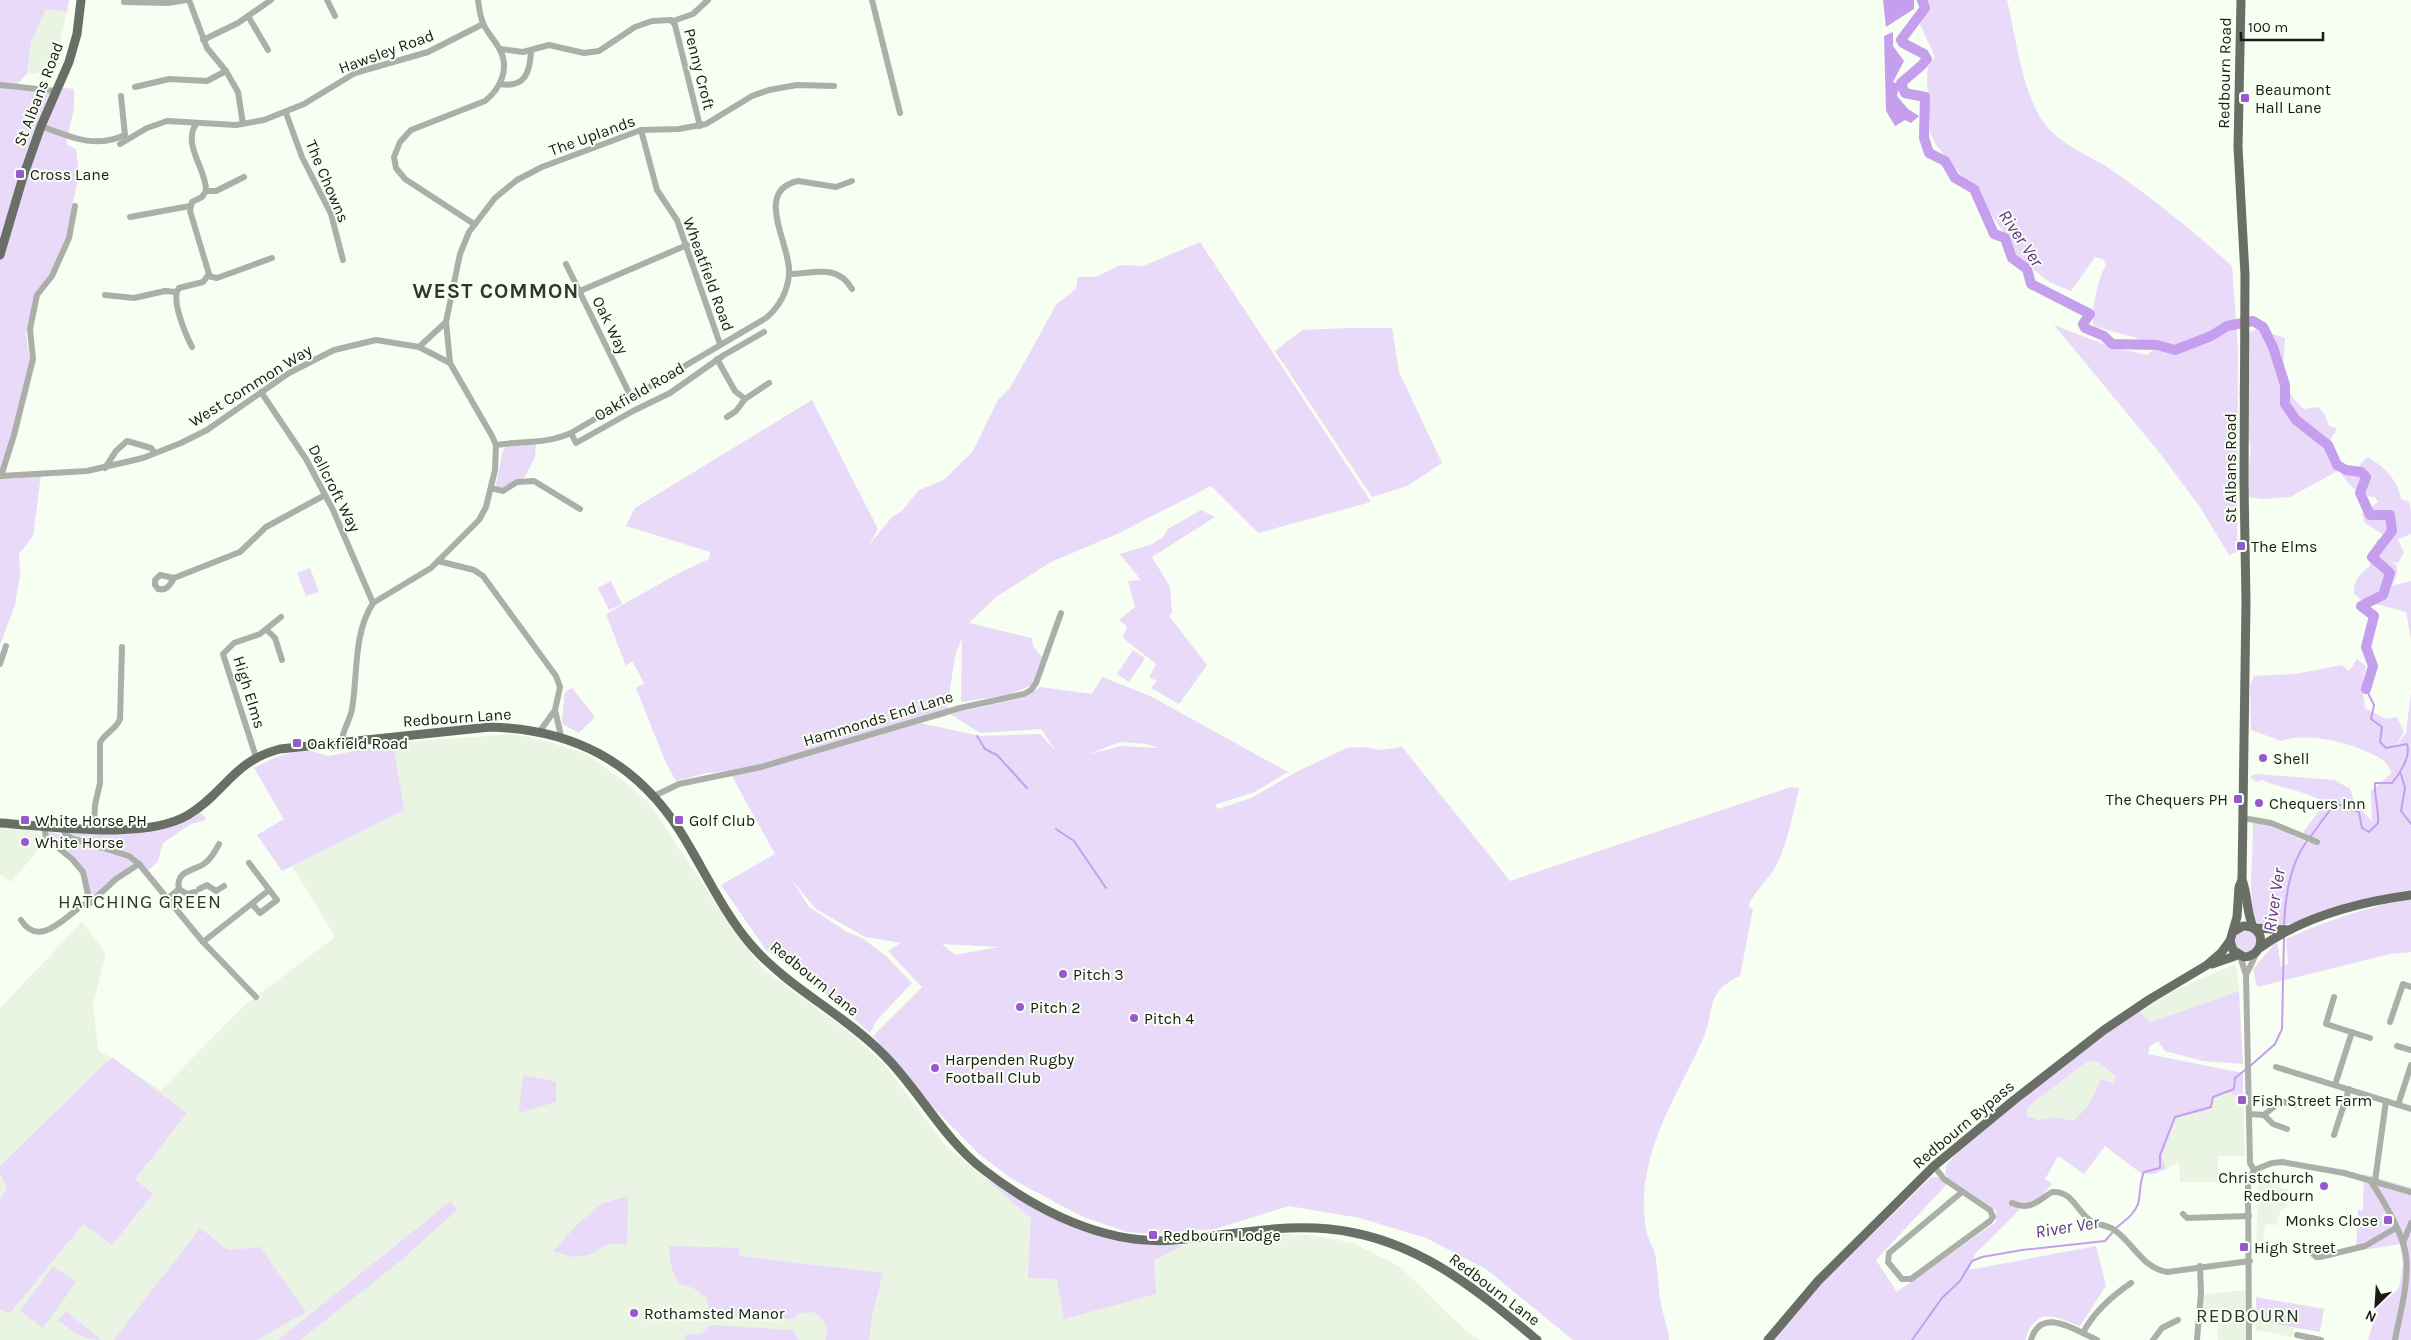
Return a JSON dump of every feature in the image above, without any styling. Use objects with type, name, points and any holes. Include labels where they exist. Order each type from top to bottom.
[{"type":"main road","name":"St Albans Road","points":[[0,255],[41,126],[77,34],[81,0]]},
{"type":"main road","name":"Redbourn Road","points":[[2238,147],[2241,0]]},
{"type":"main road","name":"St Albans Road","points":[[2231,937],[2239,887],[2242,880],[2246,630],[2244,492],[2246,316],[2238,147]]},
{"type":"main road","name":"Redbourn Lane","points":[[0,823],[94,829],[144,828],[166,824],[198,808],[240,768],[256,757],[280,749],[490,727],[540,731],[561,736],[596,751],[621,766],[654,796],[679,829],[727,911],[755,949],[782,974],[874,1044],[897,1068],[962,1150],[984,1171],[1023,1196],[1083,1226],[1130,1239],[1174,1240],[1262,1228],[1300,1227],[1333,1229],[1376,1238],[1409,1249],[1446,1268],[1483,1295],[1537,1340]]},
{"type":"main road","name":"St Albans Road","points":[[2242,880],[2245,887],[2247,909],[2254,927]]},
{"type":"main road","points":[[2282,932],[2243,926],[2231,937],[2233,950],[2239,956],[2250,957],[2282,932],[2344,910],[2411,895]]},
{"type":"main road","points":[[2254,927],[2262,938],[2258,951]]},
{"type":"main road","name":"Redbourn Bypass","points":[[1768,1340],[1818,1281],[1934,1166],[2014,1100],[2104,1030],[2150,999],[2207,965],[2221,953],[2231,937]]},
{"type":"main road","name":"Redbourn Bypass","points":[[2207,965],[2239,956]]},
{"type":"street","points":[[124,2],[168,3],[188,0],[203,40],[211,54],[226,71],[238,92],[243,124]]},
{"type":"street","points":[[203,40],[248,16],[270,0]]},
{"type":"street","points":[[326,0],[335,16]]},
{"type":"street","points":[[474,224],[405,179],[396,168],[394,157],[400,142],[411,130],[485,101],[500,84],[504,66],[500,50],[483,24],[478,0]]},
{"type":"street","points":[[673,21],[693,14],[708,0]]},
{"type":"street","points":[[872,0],[900,113]]},
{"type":"street","points":[[248,16],[268,50]]},
{"type":"street","name":"Penny Croft","points":[[500,50],[515,52],[531,51],[549,45],[584,52],[599,51],[635,27],[652,21],[669,19],[673,21],[700,126]]},
{"type":"street","name":"Hawsley Road","points":[[120,144],[147,128],[166,121],[182,120],[196,124],[202,122],[243,124],[286,113],[355,74],[433,50],[483,24]]},
{"type":"street","points":[[500,84],[511,86],[523,79],[531,64],[531,51]]},
{"type":"street","points":[[135,87],[169,79],[207,81],[226,71]]},
{"type":"street","points":[[0,85],[56,91]]},
{"type":"street","name":"The Uplands","points":[[446,322],[464,240],[474,224],[500,194],[530,173],[641,130],[700,126],[752,96],[769,90],[797,85],[834,86]]},
{"type":"street","points":[[41,126],[74,138],[99,143],[112,141],[125,135],[121,96]]},
{"type":"street","name":"The Chowns","points":[[286,113],[302,157],[331,214],[343,260]]},
{"type":"street","points":[[196,124],[192,130],[192,140],[206,191]]},
{"type":"street","name":"Wheatfield Road","points":[[641,130],[657,190],[677,220],[687,245],[719,345]]},
{"type":"street","points":[[130,217],[190,206],[206,191],[216,191],[244,177]]},
{"type":"street","points":[[852,181],[836,188],[798,181],[779,193],[775,202],[775,214],[786,248],[789,274],[834,272],[847,280],[852,289]]},
{"type":"street","points":[[0,476],[14,435],[33,359],[30,330],[37,295],[52,276],[69,238],[75,206]]},
{"type":"street","points":[[190,206],[209,270],[208,276],[203,282],[182,286],[176,292],[182,324],[192,348]]},
{"type":"street","points":[[580,291],[687,245]]},
{"type":"street","points":[[208,276],[217,278],[272,258]]},
{"type":"street","name":"Oak Way","points":[[566,264],[631,397]]},
{"type":"street","name":"Oakfield Road","points":[[496,445],[522,444],[571,433],[766,318],[776,310],[787,287],[789,274]]},
{"type":"street","points":[[105,295],[134,298],[165,291],[176,292]]},
{"type":"street","points":[[419,347],[446,322]]},
{"type":"street","points":[[342,742],[342,736],[352,711],[362,625],[373,603],[422,575],[438,561],[481,518],[491,488],[495,470],[496,445],[450,363],[446,322]]},
{"type":"street","name":"Oakfield Road","points":[[571,433],[576,443],[670,393],[716,359],[764,332]]},
{"type":"street","name":"West Common Way","points":[[0,476],[43,475],[105,468],[155,454],[206,430],[311,360],[360,343],[384,341],[419,347],[450,363]]},
{"type":"street","points":[[719,345],[724,355]]},
{"type":"street","points":[[716,359],[735,391],[745,399]]},
{"type":"street","points":[[727,417],[736,412],[745,399],[769,383]]},
{"type":"street","name":"Dellcroft Way","points":[[261,392],[297,444],[325,495],[373,603]]},
{"type":"street","points":[[105,468],[116,451],[127,441],[151,448],[155,454]]},
{"type":"street","points":[[491,488],[503,491],[517,482],[534,481],[580,509]]},
{"type":"street","points":[[174,578],[240,552],[266,527],[325,495]]},
{"type":"street","points":[[438,561],[474,570],[482,576],[556,676],[560,686],[556,710],[561,736]]},
{"type":"street","name":"Hammonds End Lane","points":[[654,796],[679,784],[762,767],[960,708],[1024,694],[1031,690],[1036,683],[1061,613]]},
{"type":"street","name":"High Elms","points":[[256,757],[223,657],[226,650],[234,643],[267,630],[281,617]]},
{"type":"street","points":[[267,630],[275,638],[282,660]]},
{"type":"street","points":[[0,664],[6,646]]},
{"type":"street","points":[[94,829],[95,805],[100,783],[100,743],[102,738],[117,725],[120,719],[122,647]]},
{"type":"street","points":[[540,731],[556,710]]},
{"type":"street","points":[[2243,818],[2271,823],[2317,842]]},
{"type":"street","points":[[44,826],[46,838],[72,859],[83,872],[90,903]]},
{"type":"street","points":[[62,827],[65,834],[71,838],[128,856],[139,864],[203,942],[256,997]]},
{"type":"street","points":[[179,888],[178,884],[182,875],[207,862],[220,844]]},
{"type":"street","points":[[249,863],[277,900],[260,914],[252,904]]},
{"type":"street","points":[[21,920],[28,930],[38,933],[46,932],[83,905],[90,903],[116,879],[139,864]]},
{"type":"street","points":[[179,888],[187,894],[207,886],[216,891],[224,886]]},
{"type":"street","points":[[168,898],[179,888]]},
{"type":"street","points":[[203,942],[269,890]]},
{"type":"street","points":[[2246,975],[2258,951]]},
{"type":"street","points":[[2239,956],[2246,975],[2250,1162],[2254,1170]]},
{"type":"street","points":[[2390,1022],[2403,984],[2411,987]]},
{"type":"street","points":[[2334,997],[2326,1024],[2370,1038]]},
{"type":"street","points":[[2335,1085],[2352,1032]]},
{"type":"street","points":[[2397,1046],[2411,1050]]},
{"type":"street","points":[[2398,1105],[2411,1065]]},
{"type":"street","points":[[2276,1067],[2411,1109]]},
{"type":"street","points":[[2334,1135],[2349,1090]]},
{"type":"street","points":[[2250,1114],[2264,1114],[2278,1102],[2294,1105]]},
{"type":"street","points":[[2386,1102],[2372,1180],[2403,1243],[2405,1277],[2395,1340]]},
{"type":"street","points":[[2264,1114],[2273,1124],[2287,1129]]},
{"type":"street","points":[[2250,1340],[2248,1182],[2254,1170],[2272,1163],[2282,1162],[2372,1180],[2411,1192]]},
{"type":"street","points":[[1934,1166],[1944,1179],[1993,1212],[1992,1220],[1911,1278],[1902,1279],[1888,1262],[1889,1253],[1962,1192]]},
{"type":"street","points":[[2012,1203],[2026,1207],[2037,1203],[2052,1192],[2059,1192],[2076,1204],[2091,1221],[2115,1230],[2157,1270],[2167,1272],[2200,1266],[2250,1261]]},
{"type":"street","points":[[2183,1214],[2187,1218],[2249,1216]]},
{"type":"street","points":[[2403,1243],[2411,1223]]},
{"type":"street","points":[[2308,1249],[2316,1257],[2320,1257],[2361,1247],[2396,1228]]},
{"type":"street","points":[[2197,1340],[2201,1292],[2200,1266]]},
{"type":"street","points":[[2082,1333],[2108,1300],[2131,1283]]},
{"type":"street","points":[[2153,1340],[2162,1328],[2178,1320]]},
{"type":"street","points":[[2031,1340],[2039,1326],[2050,1321],[2063,1324],[2097,1340]]},
{"type":"street","points":[[2297,1335],[2321,1340]]},
{"type":"shaded area","points":[[0,0],[69,0],[67,12],[46,9],[31,42],[27,73],[16,86],[42,93],[57,87],[74,89],[74,108],[66,144],[76,149],[79,173],[66,237],[51,273],[36,295],[26,335],[30,361],[2,474],[41,475],[33,536],[19,554],[20,576],[15,605],[0,645]]},
{"type":"shaded area","points":[[1883,0],[1914,0],[1914,9],[1886,27]]},
{"type":"shaded area","points":[[1925,0],[2007,0],[2030,96],[2036,110],[2050,131],[2144,193],[2232,266],[2238,350],[2237,552],[2229,555],[2200,507],[2159,452],[2054,325],[2111,347],[2147,355],[2155,349],[2143,341],[2093,325],[2096,294],[2106,265],[2103,259],[2095,257],[2071,291],[2049,282],[2017,256],[2012,244],[1983,203],[1977,185],[1962,176],[1936,145],[1930,132],[1927,78],[1928,67],[1935,57],[1920,24],[1928,8]]},
{"type":"shaded area","points":[[46,8],[67,12],[55,63],[36,74],[27,73],[31,42]]},
{"type":"shaded area","points":[[1893,32],[1893,46],[1904,61],[1893,82],[1901,83],[1905,93],[1898,91],[1897,96],[1908,109],[1919,116],[1911,123],[1905,120],[1895,126],[1886,111],[1884,36]]},
{"type":"shaded area","points":[[1200,242],[1371,502],[1258,533],[1211,486],[1117,534],[1051,562],[996,597],[969,623],[1032,638],[1033,646],[1042,657],[1032,685],[1008,695],[961,702],[962,638],[955,656],[946,716],[920,723],[980,736],[1040,734],[1056,751],[1041,729],[980,733],[950,714],[1022,698],[1040,687],[1092,694],[1102,677],[1150,696],[1288,772],[1254,792],[1215,805],[1218,809],[1251,798],[1298,771],[1347,748],[1364,747],[1381,750],[1402,747],[1510,881],[1791,787],[1799,788],[1781,855],[1770,875],[1748,906],[1753,909],[1740,976],[1729,982],[1716,995],[1702,1041],[1669,1109],[1651,1155],[1646,1179],[1644,1204],[1646,1229],[1655,1254],[1660,1299],[1669,1340],[1573,1340],[1486,1269],[1426,1238],[1360,1218],[1289,1206],[1215,1229],[1154,1234],[1127,1232],[1081,1216],[1012,1179],[979,1154],[928,1102],[873,1036],[922,987],[888,951],[901,943],[865,937],[816,909],[791,879],[809,907],[847,932],[862,938],[886,956],[912,983],[877,1020],[870,1033],[813,982],[766,950],[721,885],[775,854],[729,771],[707,773],[676,781],[665,761],[636,688],[644,683],[632,661],[626,666],[606,614],[681,572],[709,559],[710,552],[626,526],[635,508],[812,400],[878,529],[869,545],[892,517],[902,511],[919,490],[944,480],[973,451],[998,400],[1010,388],[1056,305],[1076,289],[1078,277],[1095,277],[1121,265],[1143,266]],"holes":[[[1120,742],[1146,744],[1159,748],[1122,746],[1089,754]],[[942,944],[998,947],[999,947],[955,955]]]},
{"type":"shaded area","points":[[1392,328],[1399,372],[1442,463],[1407,486],[1372,497],[1275,351],[1302,330]]},
{"type":"shaded area","points":[[2257,329],[2285,338],[2284,368],[2287,386],[2291,394],[2304,409],[2318,407],[2325,415],[2329,426],[2336,428],[2329,442],[2341,467],[2339,470],[2290,497],[2264,499],[2248,497],[2247,481],[2251,449],[2239,395],[2242,336]]},
{"type":"shaded area","points":[[536,444],[535,457],[525,477],[504,487],[498,487],[496,484],[503,450],[506,447]]},
{"type":"shaded area","points":[[2367,457],[2379,464],[2389,474],[2397,486],[2401,499],[2409,502],[2411,534],[2398,539],[2404,553],[2398,563],[2392,562],[2397,566],[2397,574],[2392,586],[2411,581],[2411,639],[2406,612],[2361,600],[2354,594],[2358,578],[2370,566],[2372,552],[2378,539],[2390,539],[2365,523],[2362,514],[2378,502],[2375,497],[2358,492],[2339,470],[2358,467]]},
{"type":"shaded area","points":[[1201,510],[1215,517],[1152,557],[1170,587],[1172,613],[1169,616],[1207,665],[1179,704],[1151,688],[1157,681],[1149,677],[1156,664],[1123,638],[1127,626],[1119,620],[1135,607],[1128,581],[1141,580],[1120,554],[1152,544],[1163,537],[1168,529]]},
{"type":"shaded area","points":[[310,568],[319,592],[306,596],[297,573]]},
{"type":"shaded area","points":[[611,581],[622,604],[609,610],[598,588]]},
{"type":"shaded area","points":[[1133,650],[1145,658],[1129,682],[1117,674]]},
{"type":"shaded area","points":[[2357,659],[2366,666],[2362,685],[2365,708],[2386,719],[2397,717],[2404,732],[2393,750],[2406,733],[2411,692],[2411,890],[2382,895],[2291,923],[2278,925],[2253,921],[2251,885],[2253,823],[2261,822],[2309,843],[2303,834],[2304,831],[2325,803],[2302,792],[2262,780],[2257,782],[2250,777],[2256,774],[2335,780],[2350,789],[2354,800],[2372,822],[2371,791],[2392,773],[2383,760],[2347,744],[2319,738],[2292,738],[2281,741],[2251,730],[2250,685],[2254,676],[2295,674],[2342,665],[2349,671]]},
{"type":"shaded area","points":[[572,688],[595,717],[579,733],[563,724],[562,720],[565,692]]},
{"type":"shaded area","points":[[515,734],[549,742],[586,754],[621,779],[650,804],[733,930],[764,970],[848,1031],[884,1064],[946,1146],[985,1178],[1082,1230],[1127,1243],[1184,1245],[1242,1236],[1278,1234],[1312,1235],[1352,1243],[1399,1266],[1465,1330],[1480,1340],[0,1340],[0,1008],[82,922],[106,953],[93,1005],[98,1050],[161,1090],[246,1004],[335,937],[274,837],[393,743]]},
{"type":"shaded area","points":[[393,743],[404,810],[282,871],[257,835],[284,819],[254,768],[276,757],[294,752],[310,751],[329,756]]},
{"type":"shaded area","name":"HATCHING GREEN","points":[[197,813],[203,814],[206,820],[191,824],[163,843],[158,861],[149,870],[137,859],[69,835],[69,833],[157,830],[172,826]]},
{"type":"shaded area","points":[[0,827],[35,829],[45,842],[11,882],[0,874]]},
{"type":"shaded area","name":"HATCHING GREEN","points":[[49,831],[130,859],[134,863],[94,898],[91,897],[85,872],[47,836]]},
{"type":"shaded area","points":[[2411,899],[2411,952],[2390,954],[2257,987],[2253,969],[2277,941],[2281,967],[2288,964],[2286,939],[2347,915]]},
{"type":"shaded area","points":[[2246,930],[2254,933],[2257,941],[2254,949],[2246,952],[2238,949],[2235,941],[2238,933]]},
{"type":"shaded area","points":[[2233,965],[2236,967],[2239,991],[2151,1022],[2138,1011],[2171,992]]},
{"type":"shaded area","points":[[2239,991],[2243,1064],[2203,1061],[2165,1051],[2158,1041],[2150,1046],[2148,1054],[2243,1073],[2243,1101],[2229,1092],[2213,1097],[2209,1110],[2176,1118],[2162,1156],[2166,1169],[2154,1174],[2142,1174],[2105,1146],[2084,1174],[2058,1156],[2045,1179],[2052,1184],[2034,1204],[2019,1202],[2020,1209],[1975,1254],[1969,1270],[2096,1246],[2106,1286],[2080,1326],[2047,1316],[2035,1322],[2029,1329],[2025,1340],[1773,1340],[1806,1299],[1931,1177],[1939,1177],[1947,1184],[1876,1260],[1897,1292],[1996,1222],[1996,1210],[1948,1178],[1945,1174],[1947,1164],[1968,1142],[2014,1101],[2113,1028],[2138,1011],[2151,1022]],"holes":[[[2095,1060],[2116,1076],[2114,1083],[2100,1079],[2090,1102],[2073,1121],[2054,1117],[2039,1120],[2027,1116],[2027,1109],[2034,1102],[2087,1062]]]},
{"type":"shaded area","points":[[112,1057],[187,1113],[135,1179],[153,1194],[112,1245],[83,1224],[10,1313],[0,1310],[0,1200],[7,1188],[0,1173],[0,1166]]},
{"type":"shaded area","points":[[2095,1060],[2116,1076],[2114,1083],[2100,1079],[2094,1099],[2087,1109],[2072,1121],[2054,1117],[2040,1120],[2027,1116],[2027,1109],[2034,1102],[2087,1062]]},
{"type":"shaded area","points":[[523,1075],[556,1082],[556,1102],[519,1113]]},
{"type":"shaded area","points":[[2229,1092],[2243,1101],[2245,1156],[2217,1156],[2219,1182],[2180,1182],[2179,1162],[2166,1169],[2162,1156],[2176,1118],[2209,1110],[2213,1097]]},
{"type":"shaded area","points":[[2259,1174],[2282,1177],[2281,1188],[2288,1190],[2286,1207],[2280,1211],[2277,1225],[2265,1224],[2263,1245],[2256,1244]]},
{"type":"shaded area","points":[[2364,1174],[2411,1188],[2411,1340],[2368,1340],[2382,1293],[2392,1292],[2399,1288],[2403,1265],[2400,1244],[2356,1251],[2358,1210],[2363,1210]]},
{"type":"shaded area","points":[[985,1178],[1082,1230],[1127,1243],[1184,1245],[1154,1260],[1156,1294],[1064,1319],[1057,1279],[1028,1278],[1031,1218]]},
{"type":"shaded area","points":[[628,1196],[627,1244],[608,1244],[589,1255],[573,1257],[553,1251],[579,1223],[601,1204]]},
{"type":"shaded area","points":[[451,1201],[457,1210],[399,1262],[300,1340],[278,1340]]},
{"type":"shaded area","points":[[200,1228],[228,1250],[260,1247],[306,1312],[257,1340],[114,1340]]},
{"type":"shaded area","points":[[670,1246],[739,1248],[739,1256],[883,1273],[872,1316],[869,1340],[825,1340],[828,1330],[823,1319],[813,1312],[800,1313],[793,1319],[709,1315],[707,1298],[693,1288],[679,1284],[671,1265]]},
{"type":"shaded area","points":[[53,1266],[76,1282],[43,1328],[20,1311]]},
{"type":"shaded area","points":[[2245,1291],[2246,1340],[2218,1340],[2217,1323],[2226,1323],[2226,1316],[2199,1318],[2203,1295]]},
{"type":"shaded area","points":[[2256,1297],[2324,1309],[2320,1332],[2256,1321]]},
{"type":"shaded area","points":[[66,1311],[101,1340],[83,1337],[58,1320]]},
{"type":"shaded area","points":[[2256,1321],[2294,1328],[2292,1337],[2255,1330]]},
{"type":"shaded area","points":[[710,1325],[792,1330],[799,1340],[685,1340],[685,1335],[701,1334]]},
{"type":"waterway","name":"River Ver","points":[[1922,0],[1925,8],[1901,40],[1903,43],[1924,54],[1927,59],[1901,83],[1905,93],[1925,97],[1924,138],[1929,153],[1945,161],[1955,178],[1974,189],[1994,234],[2005,238],[2012,258],[2027,269],[2031,284],[2090,314],[2083,324],[2085,328],[2104,336],[2112,344],[2157,345],[2175,350],[2211,336],[2227,326],[2253,321],[2263,327],[2273,347],[2285,385],[2285,404],[2296,420],[2328,445],[2337,465],[2346,470],[2361,472],[2366,477],[2360,493],[2370,515],[2390,515],[2392,531],[2372,557],[2390,573],[2383,595],[2361,606],[2374,616],[2366,647],[2373,666],[2366,689]]},
{"type":"waterway","name":"River Ver","points":[[2311,836],[2335,803],[2359,812],[2362,828],[2369,832],[2378,823],[2375,783],[2392,783],[2406,759],[2407,744],[2386,748],[2380,742],[2382,727],[2371,719],[2374,705],[2366,689]]},
{"type":"waterway","points":[[977,736],[985,749],[997,755],[1027,788]]},
{"type":"waterway","points":[[2401,774],[2405,788],[2401,811],[2411,824]]},
{"type":"waterway","points":[[1056,829],[1074,841],[1106,888]]},
{"type":"waterway","name":"River Ver","points":[[2284,926],[2290,881],[2296,860],[2307,841]]},
{"type":"waterway","name":"River Ver","points":[[2249,1067],[2275,1044],[2282,1029],[2284,938]]},
{"type":"waterway","name":"River Ver","points":[[2116,1228],[2136,1208],[2144,1172],[2160,1168],[2160,1155],[2175,1117],[2211,1107],[2213,1097],[2234,1089],[2235,1078],[2245,1070]]},
{"type":"waterway","name":"River Ver","points":[[1912,1340],[1942,1298],[1960,1281],[1972,1261],[1982,1257],[2022,1250],[2105,1241],[2113,1232]]},
{"type":"place","name":"Beaumont Hall Lane","points":[[2245,98]]},
{"type":"place","name":"Cross Lane","points":[[20,174]]},
{"type":"place","name":"The Elms","points":[[2241,546]]},
{"type":"place","name":"Oakfield Road","points":[[297,743]]},
{"type":"place","name":"Shell","points":[[2263,758]]},
{"type":"place","name":"The Chequers PH","points":[[2238,799]]},
{"type":"place","name":"Chequers Inn","points":[[2259,803]]},
{"type":"place","name":"White Horse PH","points":[[25,820]]},
{"type":"place","name":"Golf Club","points":[[679,820]]},
{"type":"place","name":"White Horse","points":[[25,842]]},
{"type":"place","name":"Pitch 3","points":[[1063,974]]},
{"type":"place","name":"Pitch 2","points":[[1020,1007]]},
{"type":"place","name":"Pitch 4","points":[[1134,1018]]},
{"type":"place","name":"Harpenden Rugby Football Club","points":[[935,1068]]},
{"type":"place","name":"Fish Street Farm","points":[[2242,1100]]},
{"type":"place","name":"Christchurch Redbourn","points":[[2324,1186]]},
{"type":"place","name":"Monks Close","points":[[2388,1220]]},
{"type":"place","name":"Redbourn Lodge","points":[[1153,1235]]},
{"type":"place","name":"High Street","points":[[2244,1247]]},
{"type":"place","name":"Rothamsted Manor","points":[[634,1313]]},
{"type":"district","name":"WEST COMMON","points":[[496,291]]},
{"type":"district","name":"HATCHING GREEN","points":[[140,901]]},
{"type":"district","name":"REDBOURN","points":[[2248,1315]]}]
